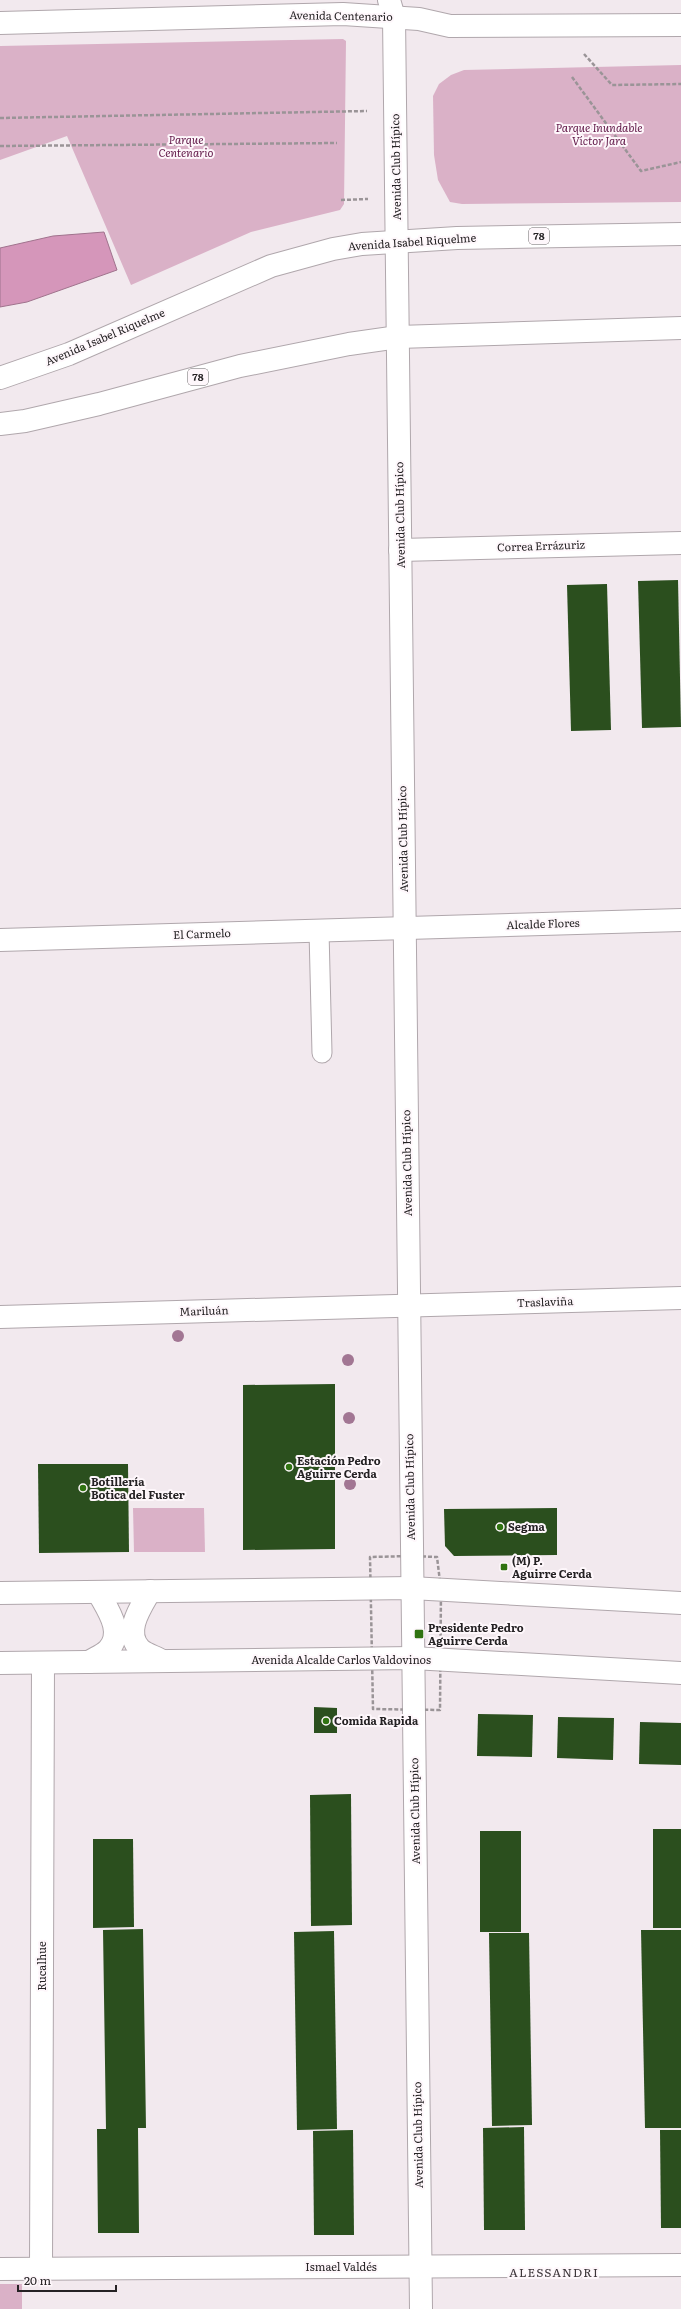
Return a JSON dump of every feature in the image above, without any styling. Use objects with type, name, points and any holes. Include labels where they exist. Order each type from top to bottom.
[{"type":"main road","name":"Avenida Centenario","points":[[0,23],[343,14],[396,6],[419,18],[450,26],[681,25]]},
{"type":"main road","name":"Avenida Club Hípico","points":[[396,6],[395,111],[411,1588],[421,2309]]},
{"type":"main road","name":"Avenida Isabel Riquelme","points":[[0,378],[69,354],[271,266],[333,249],[397,241],[494,237],[681,234]]},
{"type":"main road","name":"78","points":[[0,424],[26,421],[100,404],[240,366],[349,344],[398,337],[681,328]]},
{"type":"main road","name":"Correa Errázuriz","points":[[400,550],[681,542]]},
{"type":"main road","name":"Alcalde Flores","points":[[404,928],[681,920]]},
{"type":"main road","name":"El Carmelo","points":[[0,940],[404,928]]},
{"type":"main road","name":"Traslaviña","points":[[408,1306],[681,1298]]},
{"type":"main road","name":"Mariluán","points":[[0,1317],[408,1306]]},
{"type":"main road","points":[[0,1593],[411,1588],[681,1603]]},
{"type":"main road","points":[[150,1591],[133,1624],[134,1637],[140,1649],[162,1661]]},
{"type":"main road","points":[[89,1662],[108,1650],[116,1630],[98,1592]]},
{"type":"main road","name":"Avenida Alcalde Carlos Valdovinos","points":[[0,1663],[413,1658],[681,1673]]},
{"type":"main road","name":"Rucalhue","points":[[41,2269],[43,1662]]},
{"type":"main road","name":"Ismael Valdés","points":[[0,2269],[681,2265]]},
{"type":"lane","points":[[319,931],[322,1053]]},
{"type":"path","points":[[558,25],[612,85],[681,84]]},
{"type":"path","points":[[572,77],[642,171],[681,162]]},
{"type":"path","points":[[0,118],[395,111]]},
{"type":"path","points":[[0,146],[337,143]]},
{"type":"green space","name":"Parque Centenario","points":[[343,39],[346,41],[344,204],[340,210],[251,232],[131,285],[67,136],[0,160],[0,46]]},
{"type":"green space","name":"Parque Inundable Víctor Jara","points":[[681,65],[681,202],[462,204],[450,202],[438,180],[434,155],[433,96],[439,84],[451,75],[464,70]]},
{"type":"green space","points":[[133,1508],[204,1508],[205,1552],[134,1552]]},
{"type":"green space","points":[[0,2284],[22,2284],[22,2309],[0,2309]]},
{"type":"shaded area","points":[[104,232],[117,270],[27,302],[0,307],[0,248],[53,236]]},
{"type":"building","points":[[678,580],[681,727],[642,728],[638,581]]},
{"type":"building","points":[[607,584],[611,730],[571,731],[567,585]]},
{"type":"building","name":"Estación Pedro Aguirre Cerda","points":[[335,1384],[335,1549],[243,1550],[243,1385]]},
{"type":"building","name":"Botillería Botica del Fuster","points":[[38,1464],[128,1464],[129,1552],[39,1553]]},
{"type":"building","name":"Segma","points":[[557,1508],[557,1555],[454,1556],[445,1546],[444,1509]]},
{"type":"building","name":"Comida Rapida","points":[[314,1707],[337,1708],[337,1733],[314,1733]]},
{"type":"building","points":[[478,1714],[533,1715],[532,1757],[477,1756]]},
{"type":"building","points":[[558,1717],[614,1718],[613,1760],[557,1758]]},
{"type":"building","points":[[640,1722],[681,1723],[681,1765],[639,1764]]},
{"type":"building","points":[[351,1794],[352,1925],[311,1926],[310,1795]]},
{"type":"building","points":[[653,1829],[681,1829],[681,1928],[653,1928]]},
{"type":"building","points":[[480,1831],[521,1831],[521,1932],[480,1932]]},
{"type":"building","points":[[93,1839],[133,1839],[134,1927],[93,1928]]},
{"type":"building","points":[[143,1929],[146,2128],[138,2128],[139,2233],[98,2233],[97,2129],[106,2129],[103,1930]]},
{"type":"building","points":[[641,1930],[681,1930],[681,2128],[645,2128]]},
{"type":"building","points":[[334,1931],[337,2129],[297,2130],[294,1932]]},
{"type":"building","points":[[489,1933],[529,1933],[532,2125],[492,2126]]},
{"type":"building","points":[[524,2127],[525,2230],[484,2230],[483,2128]]},
{"type":"building","points":[[353,2130],[354,2235],[314,2235],[313,2131]]},
{"type":"building","points":[[660,2130],[681,2130],[681,2228],[661,2228]]},
{"type":"place","name":"Estación Pedro Aguirre Cerda","points":[[289,1467]]},
{"type":"place","name":"Botillería Botica del Fuster","points":[[83,1488]]},
{"type":"place","name":"Segma","points":[[500,1527]]},
{"type":"place","name":"(M) P. Aguirre Cerda","points":[[504,1567]]},
{"type":"place","name":"Presidente Pedro Aguirre Cerda","points":[[419,1634]]},
{"type":"place","name":"Comida Rapida","points":[[326,1721]]},
{"type":"district","name":"ALESSANDRI","points":[[554,2273]]}]
